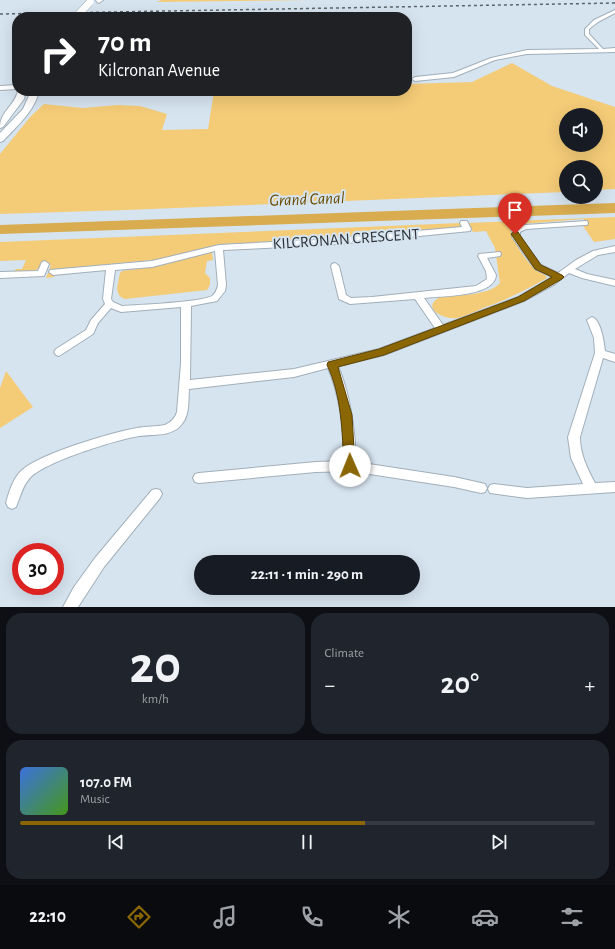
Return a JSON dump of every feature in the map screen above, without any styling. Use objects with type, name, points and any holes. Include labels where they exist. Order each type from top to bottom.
[{"type":"main road","points":[[80,12],[90,1]]},
{"type":"main road","points":[[90,12],[100,1]]},
{"type":"main road","points":[[0,125],[21,96]]},
{"type":"main road","points":[[0,139],[24,111],[34,96]]},
{"type":"street","points":[[601,48],[587,34],[587,29],[615,11]]},
{"type":"street","points":[[415,79],[454,75],[493,59],[527,52],[615,50]]},
{"type":"street","points":[[0,88],[12,87]]},
{"type":"street","name":"KILCRONAN CRESCENT","points":[[53,272],[152,264],[219,248],[327,242],[467,229],[464,222]]},
{"type":"street","points":[[559,277],[538,267],[515,234],[516,231],[521,228],[543,229],[584,223]]},
{"type":"street","points":[[111,267],[107,299],[110,304],[121,309],[186,304],[214,299],[221,291],[222,285],[219,248]]},
{"type":"street","points":[[185,385],[294,373],[381,352],[521,299],[559,277],[579,262],[596,253],[615,249]]},
{"type":"street","points":[[335,266],[342,297],[350,301],[372,300],[478,289],[487,286],[492,275],[482,256],[497,254]]},
{"type":"street","points":[[0,275],[41,274],[45,264]]},
{"type":"street","points":[[569,270],[585,276],[615,283]]},
{"type":"street","points":[[417,295],[441,330]]},
{"type":"street","points":[[59,352],[90,332],[94,322],[110,304]]},
{"type":"street","points":[[12,503],[16,490],[27,473],[44,463],[116,438],[138,432],[155,431],[168,428],[177,423],[181,416],[185,385],[186,304]]},
{"type":"street","points":[[592,320],[599,338],[600,353],[574,437],[574,448],[583,472],[592,488]]},
{"type":"street","points":[[600,353],[615,358]]},
{"type":"street","points":[[332,365],[336,372],[347,415],[350,466]]},
{"type":"street","points":[[199,478],[316,467],[350,466],[481,488]]},
{"type":"street","points":[[494,489],[527,493],[615,487]]},
{"type":"street","points":[[70,607],[80,590],[113,546],[156,494]]},
{"type":"shaded area","points":[[162,0],[310,0],[156,2]]},
{"type":"shaded area","points":[[512,63],[552,86],[615,107],[615,189],[603,190],[603,160],[559,160],[559,192],[0,214],[0,154],[31,116],[44,104],[83,108],[117,105],[140,106],[167,114],[162,130],[208,129],[213,96],[412,96],[412,84],[472,82]]},
{"type":"shaded area","points":[[615,203],[615,213],[0,234],[0,225]]},
{"type":"shaded area","points":[[615,217],[615,239],[594,242],[583,226],[588,223],[583,219],[522,224],[511,229],[513,238],[524,256],[532,266],[547,278],[524,291],[457,318],[446,317],[433,309],[432,305],[434,301],[440,297],[480,293],[495,287],[500,283],[495,248],[486,231],[473,232],[468,223]]},
{"type":"shaded area","points":[[460,223],[460,228],[328,240],[223,244],[154,260],[57,269],[54,277],[46,278],[51,265],[42,265],[36,270],[29,272],[13,272],[16,269],[22,269],[26,260],[0,261],[0,242]]},
{"type":"shaded area","points":[[209,252],[212,253],[213,260],[207,261],[205,273],[210,278],[210,285],[207,290],[125,299],[119,295],[117,289],[120,273],[122,271],[163,265]]},
{"type":"shaded area","points":[[6,371],[33,407],[0,428],[0,388]]},
{"type":"railway","points":[[112,12],[615,3]]},
{"type":"railway","points":[[0,14],[12,14]]},
{"type":"route","points":[[350,466],[347,415],[336,372],[332,365],[381,352],[521,299],[559,277],[538,267],[515,234]]},
{"type":"water label","name":"Grand Canal","points":[[307,199]]}]
